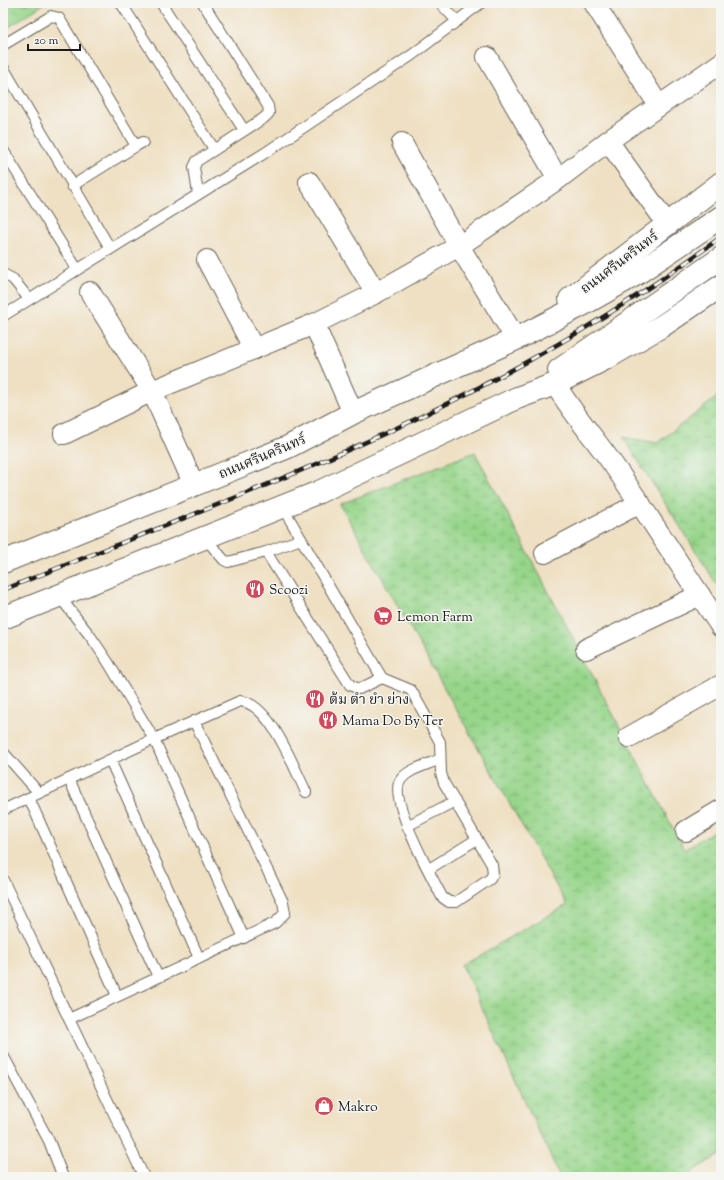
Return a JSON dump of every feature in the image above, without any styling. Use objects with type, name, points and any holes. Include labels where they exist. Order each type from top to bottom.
[{"type":"main road","name":"ถนนศรีนครินทร์","points":[[516,339],[668,225],[721,183]]},
{"type":"main road","name":"ถนนศรีนครินทร์","points":[[4,559],[288,447],[353,413],[516,339],[584,304],[635,275],[721,217]]},
{"type":"main road","points":[[517,398],[721,258]]},
{"type":"main road","points":[[3,618],[319,492],[517,398],[555,384],[607,358],[662,326],[721,286]]},
{"type":"street","points":[[594,3],[659,106]]},
{"type":"street","points":[[487,57],[558,179]]},
{"type":"street","points":[[64,434],[152,391],[314,324],[376,293],[459,246],[558,179],[608,141],[721,63]]},
{"type":"street","points":[[608,141],[668,225]]},
{"type":"street","points":[[402,143],[459,246],[516,339]]},
{"type":"street","points":[[309,182],[376,293]]},
{"type":"street","points":[[207,260],[254,349]]},
{"type":"street","points":[[90,292],[152,391],[194,485]]},
{"type":"street","points":[[314,324],[353,413]]},
{"type":"street","points":[[555,384],[564,399],[599,444],[640,503],[721,627]]},
{"type":"street","points":[[545,553],[640,503]]},
{"type":"street","points":[[586,649],[700,595]]},
{"type":"street","points":[[629,737],[721,685]]},
{"type":"street","points":[[686,831],[721,810]]},
{"type":"lane","points":[[121,3],[214,148]]},
{"type":"lane","points":[[161,3],[244,130]]},
{"type":"lane","points":[[198,194],[194,171],[195,163],[199,158],[267,115],[268,106],[203,3]]},
{"type":"lane","points":[[440,3],[457,21]]},
{"type":"lane","points":[[3,316],[268,150],[412,55],[481,3]]},
{"type":"lane","points":[[3,45],[52,16],[59,18],[140,144],[72,186]]},
{"type":"lane","points":[[3,67],[110,248]]},
{"type":"lane","points":[[3,150],[77,269]]},
{"type":"lane","points":[[3,274],[13,279],[29,299]]},
{"type":"lane","points":[[282,506],[382,678],[411,690],[440,742],[440,759],[444,783],[492,865],[492,874],[490,879],[456,902],[449,902],[442,897],[407,826],[397,793],[400,781],[405,775],[440,759]]},
{"type":"lane","points":[[204,538],[224,560],[228,562],[266,552],[301,539]]},
{"type":"lane","points":[[266,552],[350,685],[359,689],[382,678]]},
{"type":"lane","points":[[59,596],[91,637],[108,662],[154,739],[244,938]]},
{"type":"lane","points":[[3,810],[154,739],[238,702],[245,702],[253,705],[262,712],[273,727],[306,792]]},
{"type":"lane","points":[[69,1019],[244,938],[280,920],[285,913],[285,909],[194,721]]},
{"type":"lane","points":[[3,752],[39,793]]},
{"type":"lane","points":[[110,760],[199,958]]},
{"type":"lane","points":[[69,779],[158,977]]},
{"type":"lane","points":[[29,798],[117,996]]},
{"type":"lane","points":[[407,826],[455,801]]},
{"type":"lane","points":[[429,869],[477,840]]},
{"type":"lane","points":[[3,880],[144,1177]]},
{"type":"lane","points":[[3,1055],[49,1141],[62,1177]]},
{"type":"green space","points":[[8,3],[45,3],[3,31],[3,7]]},
{"type":"green space","points":[[721,394],[721,591],[623,437],[657,443]]},
{"type":"green space","points":[[475,452],[684,849],[721,827],[721,1154],[683,1177],[560,1177],[462,965],[567,905],[340,504]]},
{"type":"railway","points":[[3,590],[268,484],[372,439],[463,396],[577,333],[650,287],[721,237]]},
{"type":"place","name":"Scoozi","points":[[255,589]]},
{"type":"place","name":"Lemon Farm","points":[[383,616]]},
{"type":"place","name":"ต้ม ตำ ยำ ย่าง","points":[[315,699]]},
{"type":"place","name":"Mama Do By Ter","points":[[328,720]]},
{"type":"place","name":"Makro","points":[[324,1106]]}]
